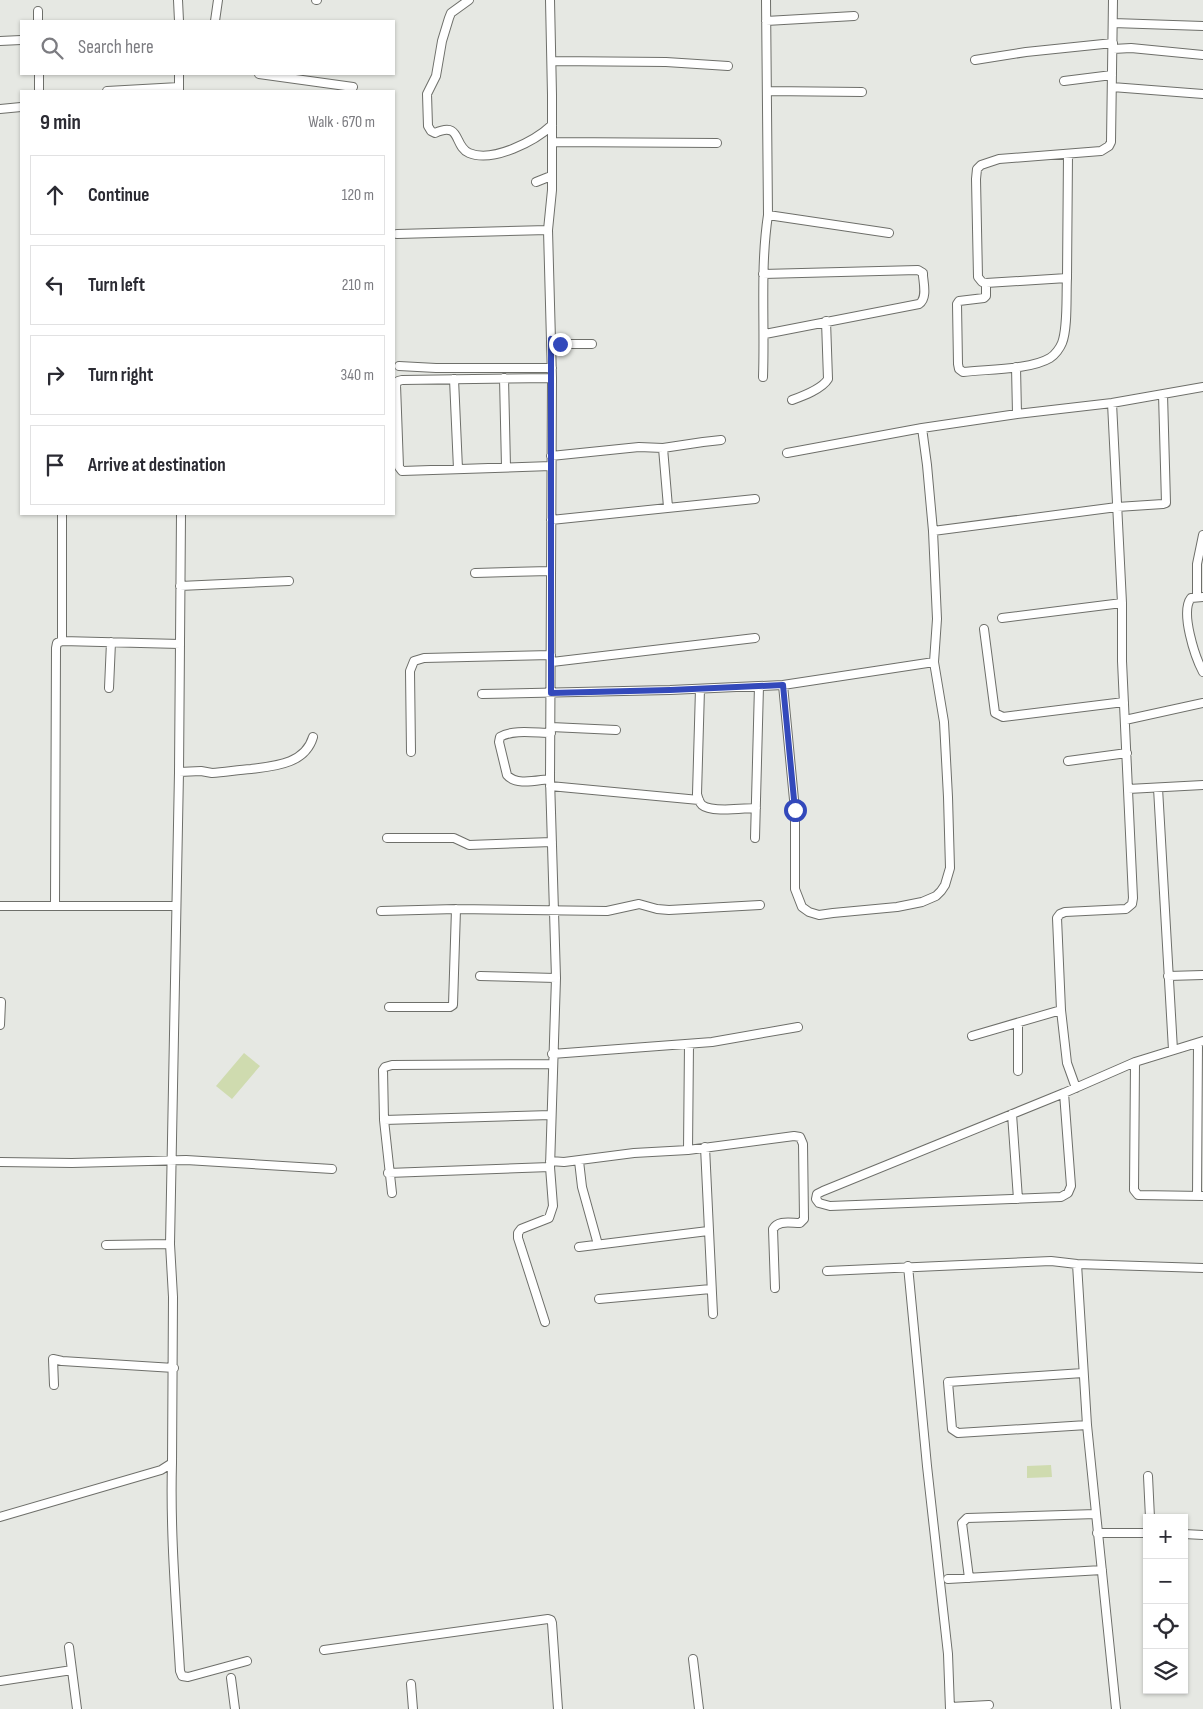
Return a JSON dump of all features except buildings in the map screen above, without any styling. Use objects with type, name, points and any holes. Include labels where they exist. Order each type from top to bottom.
[{"type":"street","points":[[178,0],[178,20]]},
{"type":"street","points":[[215,20],[218,0]]},
{"type":"street","points":[[469,0],[451,13],[446,25],[436,76],[427,94],[428,126],[431,132],[435,133],[443,128],[448,129],[460,141],[461,147],[467,152],[484,155],[512,149],[533,140],[552,125]]},
{"type":"street","points":[[545,1322],[518,1233],[546,1220],[553,1206],[550,1164],[552,1054],[556,978],[550,783],[552,368],[548,230],[552,190],[552,61],[550,0]]},
{"type":"street","points":[[763,377],[765,334],[763,274],[768,215],[766,0]]},
{"type":"street","points":[[1067,278],[986,284],[982,282],[978,277],[977,169],[981,165],[999,160],[1101,151],[1109,146],[1111,142],[1113,0]]},
{"type":"street","points":[[38,11],[38,20]]},
{"type":"street","points":[[766,21],[854,16]]},
{"type":"street","points":[[1113,23],[1203,26]]},
{"type":"street","points":[[0,42],[20,40]]},
{"type":"street","points":[[975,60],[1026,52],[1113,46],[1203,54]]},
{"type":"street","points":[[552,61],[656,62],[728,66]]},
{"type":"street","points":[[39,75],[39,90]]},
{"type":"street","points":[[143,90],[179,89],[179,75]]},
{"type":"street","points":[[266,75],[353,87]]},
{"type":"street","points":[[1064,81],[1112,75]]},
{"type":"street","points":[[1112,88],[1203,94]]},
{"type":"street","points":[[767,91],[862,92]]},
{"type":"street","points":[[0,109],[20,107]]},
{"type":"street","points":[[552,142],[717,143]]},
{"type":"street","points":[[986,284],[986,296],[984,298],[959,301],[957,304],[959,369],[963,372],[1016,367],[1037,363],[1052,357],[1062,343],[1065,329],[1068,154]]},
{"type":"street","points":[[536,182],[551,176]]},
{"type":"street","points":[[768,215],[889,233]]},
{"type":"street","points":[[397,234],[548,230]]},
{"type":"street","points":[[763,274],[918,270],[923,273],[924,298],[922,302],[765,334]]},
{"type":"street","points":[[792,400],[814,390],[828,379],[826,321]]},
{"type":"street","points":[[551,339],[560,344],[592,344]]},
{"type":"street","points":[[399,366],[436,368],[552,368]]},
{"type":"street","points":[[1016,367],[1017,414]]},
{"type":"street","points":[[504,378],[506,468]]},
{"type":"street","points":[[551,466],[404,472],[399,466],[396,383],[402,380],[552,378]]},
{"type":"street","points":[[454,379],[458,469]]},
{"type":"street","points":[[787,453],[922,428],[1112,403],[1203,387]]},
{"type":"street","points":[[933,531],[1117,507],[1166,503],[1163,394]]},
{"type":"street","points":[[1076,1088],[1067,1063],[1060,1010],[1057,924],[1060,914],[1065,912],[1126,908],[1132,904],[1122,661],[1122,603],[1112,403]]},
{"type":"street","points":[[783,685],[795,810],[795,889],[802,907],[809,912],[819,914],[897,907],[922,902],[936,896],[945,885],[950,868],[944,722],[934,662],[937,619],[933,531],[928,465],[922,428]]},
{"type":"street","points":[[551,456],[639,446],[663,448],[721,440]]},
{"type":"street","points":[[663,448],[668,507]]},
{"type":"street","points":[[550,520],[755,499]]},
{"type":"street","points":[[62,515],[62,641]]},
{"type":"street","points":[[181,515],[179,772],[170,1244],[174,1368],[172,1541],[180,1671],[182,1676],[188,1678],[247,1661]]},
{"type":"street","points":[[1203,535],[1197,564],[1200,597],[1191,598],[1188,602],[1189,634],[1198,663],[1203,672]]},
{"type":"street","points":[[475,573],[550,571]]},
{"type":"street","points":[[180,586],[289,581]]},
{"type":"street","points":[[1002,618],[1122,603]]},
{"type":"street","points":[[984,629],[995,713],[999,716],[1124,702]]},
{"type":"street","points":[[411,752],[410,671],[414,661],[424,658],[551,659],[755,638]]},
{"type":"street","points":[[55,906],[57,643],[62,641],[180,644]]},
{"type":"street","points":[[109,688],[111,642]]},
{"type":"street","points":[[482,694],[700,689],[783,685],[934,662]]},
{"type":"street","points":[[756,838],[759,686]]},
{"type":"street","points":[[700,689],[697,794],[699,800],[702,805],[711,809],[756,808]]},
{"type":"street","points":[[1125,720],[1203,703]]},
{"type":"street","points":[[616,730],[551,730],[504,735],[500,737],[499,742],[507,776],[517,781],[699,800]]},
{"type":"street","points":[[179,772],[201,771],[212,773],[287,763],[298,758],[306,750],[313,736]]},
{"type":"street","points":[[1068,761],[1127,753]]},
{"type":"street","points":[[1128,789],[1203,785]]},
{"type":"street","points":[[1158,788],[1172,1050]]},
{"type":"street","points":[[387,838],[454,838],[469,844],[552,842]]},
{"type":"street","points":[[381,911],[456,909],[607,911],[639,904],[669,910],[760,905]]},
{"type":"street","points":[[0,906],[176,906]]},
{"type":"street","points":[[389,1007],[450,1007],[453,1005],[456,909]]},
{"type":"street","points":[[1168,976],[1203,975]]},
{"type":"street","points":[[480,976],[556,978]]},
{"type":"street","points":[[0,1025],[1,1002]]},
{"type":"street","points":[[972,1036],[1060,1010]]},
{"type":"street","points":[[1018,1022],[1018,1070]]},
{"type":"street","points":[[552,1054],[690,1044],[798,1027]]},
{"type":"street","points":[[1064,1093],[1071,1186],[1068,1193],[1061,1197],[830,1206],[819,1203],[816,1199],[817,1194],[822,1191],[1064,1093],[1135,1062],[1200,1042],[1200,1196],[1138,1195],[1134,1190],[1135,1062]]},
{"type":"street","points":[[688,1150],[690,1044]]},
{"type":"street","points":[[392,1193],[388,1173],[384,1120],[384,1067],[552,1064]]},
{"type":"street","points":[[1012,1114],[1018,1199]]},
{"type":"street","points":[[384,1120],[551,1115]]},
{"type":"street","points":[[388,1173],[550,1164],[634,1153],[688,1150],[794,1136],[800,1137],[802,1139],[804,1219],[800,1222],[780,1223],[775,1225],[773,1229],[775,1288]]},
{"type":"street","points":[[705,1148],[713,1314]]},
{"type":"street","points":[[580,1161],[582,1187],[597,1241]]},
{"type":"street","points":[[0,1162],[173,1162],[332,1169]]},
{"type":"street","points":[[579,1247],[708,1231]]},
{"type":"street","points":[[106,1246],[170,1244]]},
{"type":"street","points":[[827,1271],[1051,1261],[1077,1264],[1203,1268]]},
{"type":"street","points":[[1077,1264],[1087,1425],[1116,1709]]},
{"type":"street","points":[[908,1266],[927,1466],[948,1654],[950,1708],[989,1705]]},
{"type":"street","points":[[598,1299],[711,1289]]},
{"type":"street","points":[[54,1385],[54,1359],[174,1368]]},
{"type":"street","points":[[1083,1373],[948,1382],[952,1428],[958,1433],[1087,1425]]},
{"type":"street","points":[[0,1517],[161,1470],[172,1463]]},
{"type":"street","points":[[1148,1476],[1150,1514]]},
{"type":"street","points":[[969,1578],[962,1523],[967,1518],[1096,1514]]},
{"type":"street","points":[[1097,1533],[1143,1533]]},
{"type":"street","points":[[1188,1534],[1203,1535]]},
{"type":"street","points":[[948,1579],[1102,1570]]},
{"type":"street","points":[[324,1650],[548,1618],[552,1623],[558,1709]]},
{"type":"street","points":[[69,1647],[77,1709]]},
{"type":"street","points":[[693,1659],[699,1709]]},
{"type":"street","points":[[0,1681],[72,1670]]},
{"type":"street","points":[[231,1678],[234,1709]]},
{"type":"street","points":[[411,1684],[413,1709]]},
{"type":"green space","points":[[244,1053],[260,1066],[232,1099],[216,1086]]},
{"type":"green space","points":[[1051,1465],[1052,1477],[1027,1478],[1027,1466]]},
{"type":"route","points":[[560,344],[551,339],[551,693],[783,685],[790,776],[795,810]]}]
